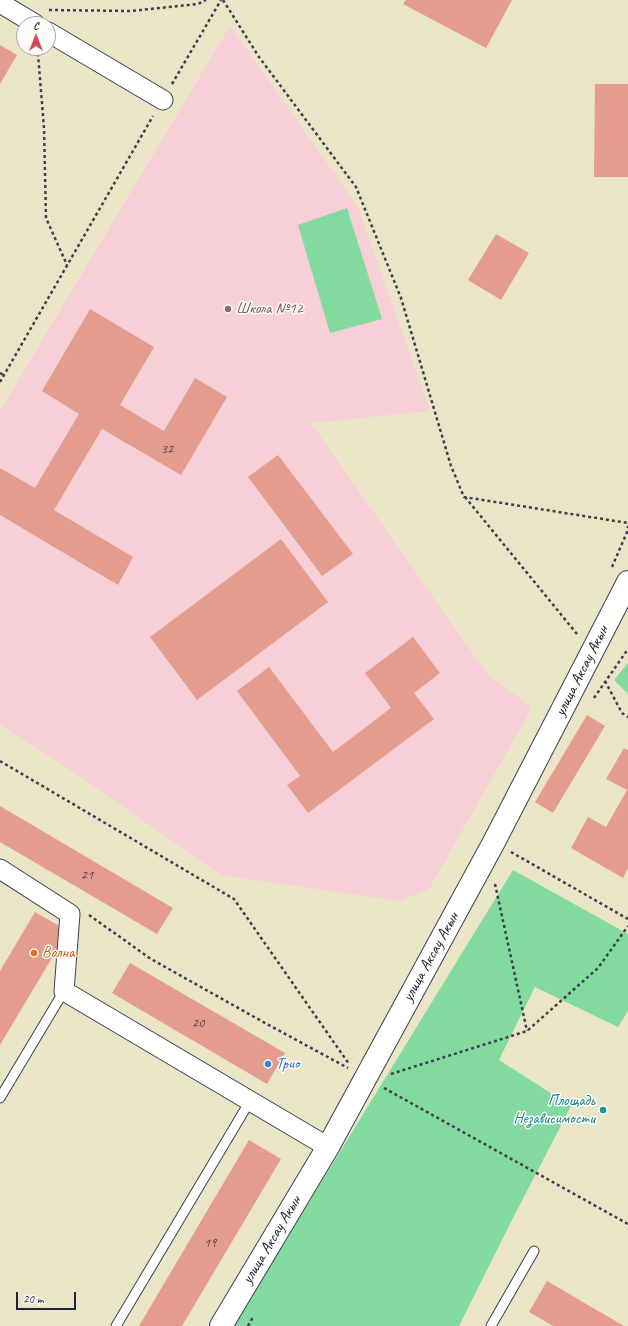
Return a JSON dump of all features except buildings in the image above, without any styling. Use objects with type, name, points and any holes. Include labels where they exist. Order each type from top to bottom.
[{"type":"street","points":[[2,0],[0,3],[38,16]]},
{"type":"street","points":[[56,37],[163,100]]},
{"type":"street","name":"улица Аксау Акын","points":[[221,1326],[328,1147],[360,1075],[494,842],[628,582]]},
{"type":"street","points":[[0,870],[70,914],[64,991],[328,1147]]},
{"type":"lane","points":[[0,1098],[64,991]]},
{"type":"lane","points":[[116,1326],[250,1101]]},
{"type":"lane","points":[[491,1326],[534,1251]]},
{"type":"path","points":[[56,16],[131,11],[198,4],[206,0]]},
{"type":"path","points":[[0,382],[222,0],[259,57],[356,186],[401,298],[451,466],[464,497],[581,639],[622,713],[628,717]]},
{"type":"path","points":[[38,56],[44,128],[46,218],[67,266]]},
{"type":"path","points":[[0,373],[4,375]]},
{"type":"path","points":[[464,497],[628,523]]},
{"type":"path","points":[[0,760],[234,898],[360,1075]]},
{"type":"path","points":[[507,850],[628,919]]},
{"type":"path","points":[[495,883],[527,1031]]},
{"type":"path","points":[[85,912],[151,959],[264,1024],[360,1075],[628,1224]]},
{"type":"path","points":[[391,1074],[527,1031],[598,968],[628,926]]},
{"type":"shaded area","points":[[230,26],[358,207],[430,411],[311,423],[487,674],[532,708],[429,889],[399,901],[221,875],[69,769],[0,725],[0,411]]},
{"type":"green space","points":[[347,208],[382,319],[330,333],[298,225]]},
{"type":"green space","points":[[628,663],[628,694],[614,680]]},
{"type":"green space","points":[[513,870],[628,934],[628,1011],[618,1027],[535,987],[499,1060],[571,1106],[459,1326],[233,1326]]},
{"type":"place","name":"Школа №12","points":[[228,309]]},
{"type":"place","name":"Волна","points":[[34,953]]},
{"type":"place","name":"Трио","points":[[268,1064]]},
{"type":"place","name":"Площадь Независимости","points":[[603,1110]]}]
